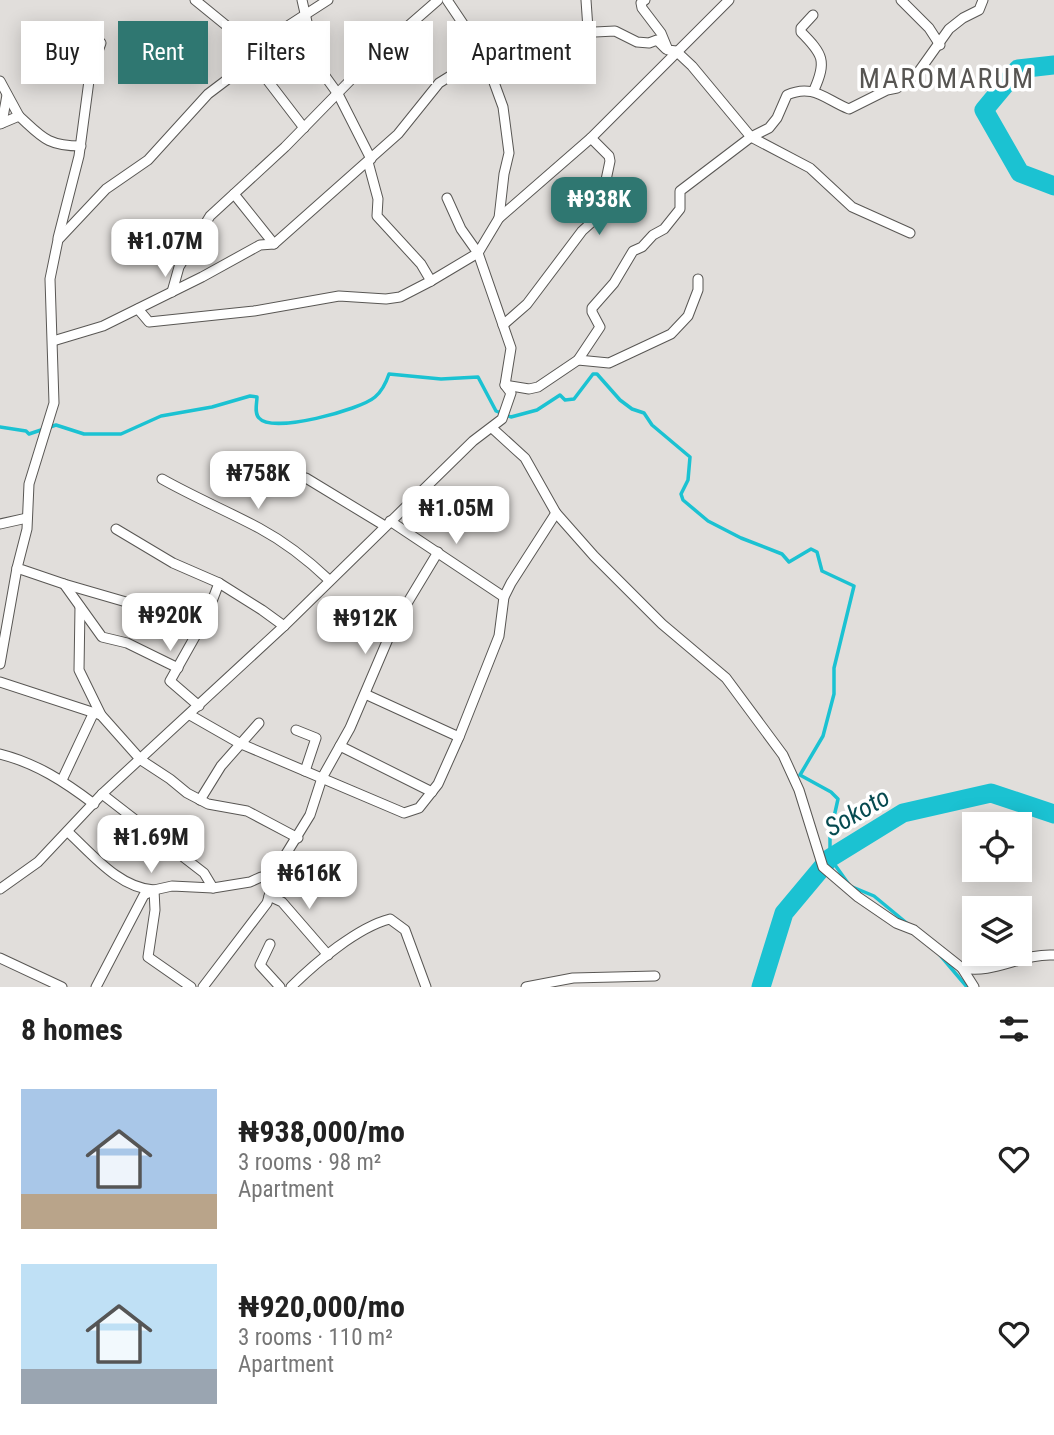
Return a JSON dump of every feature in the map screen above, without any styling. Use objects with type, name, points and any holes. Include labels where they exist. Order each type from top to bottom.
[{"type":"street","points":[[195,0],[222,24]]},
{"type":"street","points":[[302,0],[312,44],[370,161],[378,199],[377,216],[421,264],[431,281]]},
{"type":"street","points":[[295,21],[328,0]]},
{"type":"street","points":[[172,292],[179,267],[210,216],[304,128],[375,55],[438,0]]},
{"type":"street","points":[[447,0],[461,21]]},
{"type":"street","points":[[586,0],[588,21]]},
{"type":"street","points":[[645,0],[642,8],[672,50]]},
{"type":"street","points":[[138,309],[149,322],[254,311],[339,296],[386,299],[400,297],[431,281],[478,253],[499,218],[592,138],[672,50],[710,21],[729,0]]},
{"type":"street","points":[[901,0],[929,28],[940,45]]},
{"type":"street","points":[[505,385],[529,389],[538,387],[578,360],[600,327],[592,308],[614,283],[632,251],[642,247],[669,224],[680,209],[680,191],[751,137],[769,128],[777,118],[787,95],[814,90],[849,109],[906,82],[917,74],[949,29],[979,10],[983,0]]},
{"type":"street","points":[[813,15],[801,27],[801,32],[816,46],[820,56],[823,70],[814,90]]},
{"type":"street","points":[[596,32],[615,31],[637,42],[649,43],[657,40],[692,66],[751,137],[810,168],[852,207],[909,233]]},
{"type":"street","points":[[53,341],[103,326],[260,245],[274,244],[370,161],[398,134],[439,83],[447,78]]},
{"type":"street","points":[[0,81],[19,116],[43,139],[61,146],[81,146]]},
{"type":"street","points":[[58,240],[106,189],[148,160],[208,94],[222,83]]},
{"type":"street","points":[[0,664],[17,568],[27,530],[29,484],[54,403],[50,279],[81,146],[89,84]]},
{"type":"street","points":[[270,84],[304,128]]},
{"type":"street","points":[[495,84],[503,107],[509,153],[499,218]]},
{"type":"street","points":[[1,123],[7,95]]},
{"type":"street","points":[[1,123],[19,116]]},
{"type":"street","points":[[503,325],[527,304],[582,231],[613,203],[606,180],[609,156],[592,138]]},
{"type":"street","points":[[234,194],[274,244]]},
{"type":"street","points":[[0,889],[38,862],[102,794],[284,626],[473,442],[502,419],[508,407],[510,393],[505,385],[511,348],[478,253],[461,229],[447,198]]},
{"type":"street","points":[[578,360],[609,363],[671,334],[688,316],[698,290],[698,279]]},
{"type":"street","points":[[492,428],[525,458],[556,513],[632,596],[733,687],[783,755],[799,790],[823,867],[858,897],[896,923],[914,930],[962,968],[974,987]]},
{"type":"street","points":[[306,478],[438,552],[504,597]]},
{"type":"street","points":[[162,479],[260,528],[306,559],[329,580]]},
{"type":"street","points":[[190,715],[239,743],[404,813],[419,808],[432,792],[459,737],[499,636],[504,597],[556,513]]},
{"type":"street","points":[[0,524],[27,518]]},
{"type":"street","points":[[116,528],[173,563],[219,583],[284,626]]},
{"type":"street","points":[[203,987],[267,903],[273,880],[310,815],[323,778],[365,694],[394,625],[438,552]]},
{"type":"street","points":[[17,568],[133,604],[197,632]]},
{"type":"street","points":[[199,706],[170,681],[197,632],[219,583]]},
{"type":"street","points":[[64,584],[102,637],[127,643],[178,668]]},
{"type":"street","points":[[80,607],[79,670],[98,713],[141,760],[208,804],[247,811],[298,838]]},
{"type":"street","points":[[0,682],[98,713]]},
{"type":"street","points":[[365,694],[459,737]]},
{"type":"street","points":[[62,780],[98,713]]},
{"type":"street","points":[[200,800],[239,743],[259,723]]},
{"type":"street","points":[[296,730],[316,738],[305,771]]},
{"type":"street","points":[[340,746],[432,792]]},
{"type":"street","points":[[0,754],[20,759],[62,780],[94,804]]},
{"type":"street","points":[[102,794],[204,873],[213,888]]},
{"type":"street","points":[[68,832],[112,872],[139,889],[154,890]]},
{"type":"street","points":[[96,987],[144,895],[172,886],[213,888],[250,882],[261,877],[273,880]]},
{"type":"street","points":[[154,890],[155,910],[148,957],[191,987]]},
{"type":"street","points":[[269,897],[282,902],[328,955]]},
{"type":"street","points":[[291,987],[328,955],[377,922],[390,919],[405,930],[426,987]]},
{"type":"street","points":[[270,944],[260,965],[280,987]]},
{"type":"street","points":[[962,968],[978,972],[1024,958],[1054,955]]},
{"type":"street","points":[[0,958],[62,987]]},
{"type":"street","points":[[526,987],[573,978],[655,976]]},
{"type":"waterway","name":"Sokoto","points":[[1054,65],[1018,69],[984,110],[1020,173],[1054,186]]},
{"type":"waterway","points":[[0,427],[26,431],[29,434],[56,425],[84,434],[121,434],[161,416],[212,407],[250,396],[257,397],[256,411],[259,418],[267,422],[297,422],[335,414],[366,402],[380,392],[389,374],[441,379],[478,377],[496,411],[511,417],[537,410],[560,395],[565,400],[574,399],[593,374],[597,374],[620,400],[632,409],[644,413],[652,425],[690,457],[688,480],[681,494],[683,500],[708,521],[782,554],[789,562],[811,549],[817,552],[822,571],[854,586],[834,668],[834,694],[823,736],[800,775],[831,792],[838,799],[830,835],[830,858],[850,886],[874,896],[909,925]]},
{"type":"waterway","name":"Sokoto","points":[[761,987],[784,913],[830,858],[903,813],[991,793],[1054,814]]},
{"type":"waterway","points":[[940,955],[967,987]]},
{"type":"district","name":"MAROMARUM","points":[[947,78]]}]
